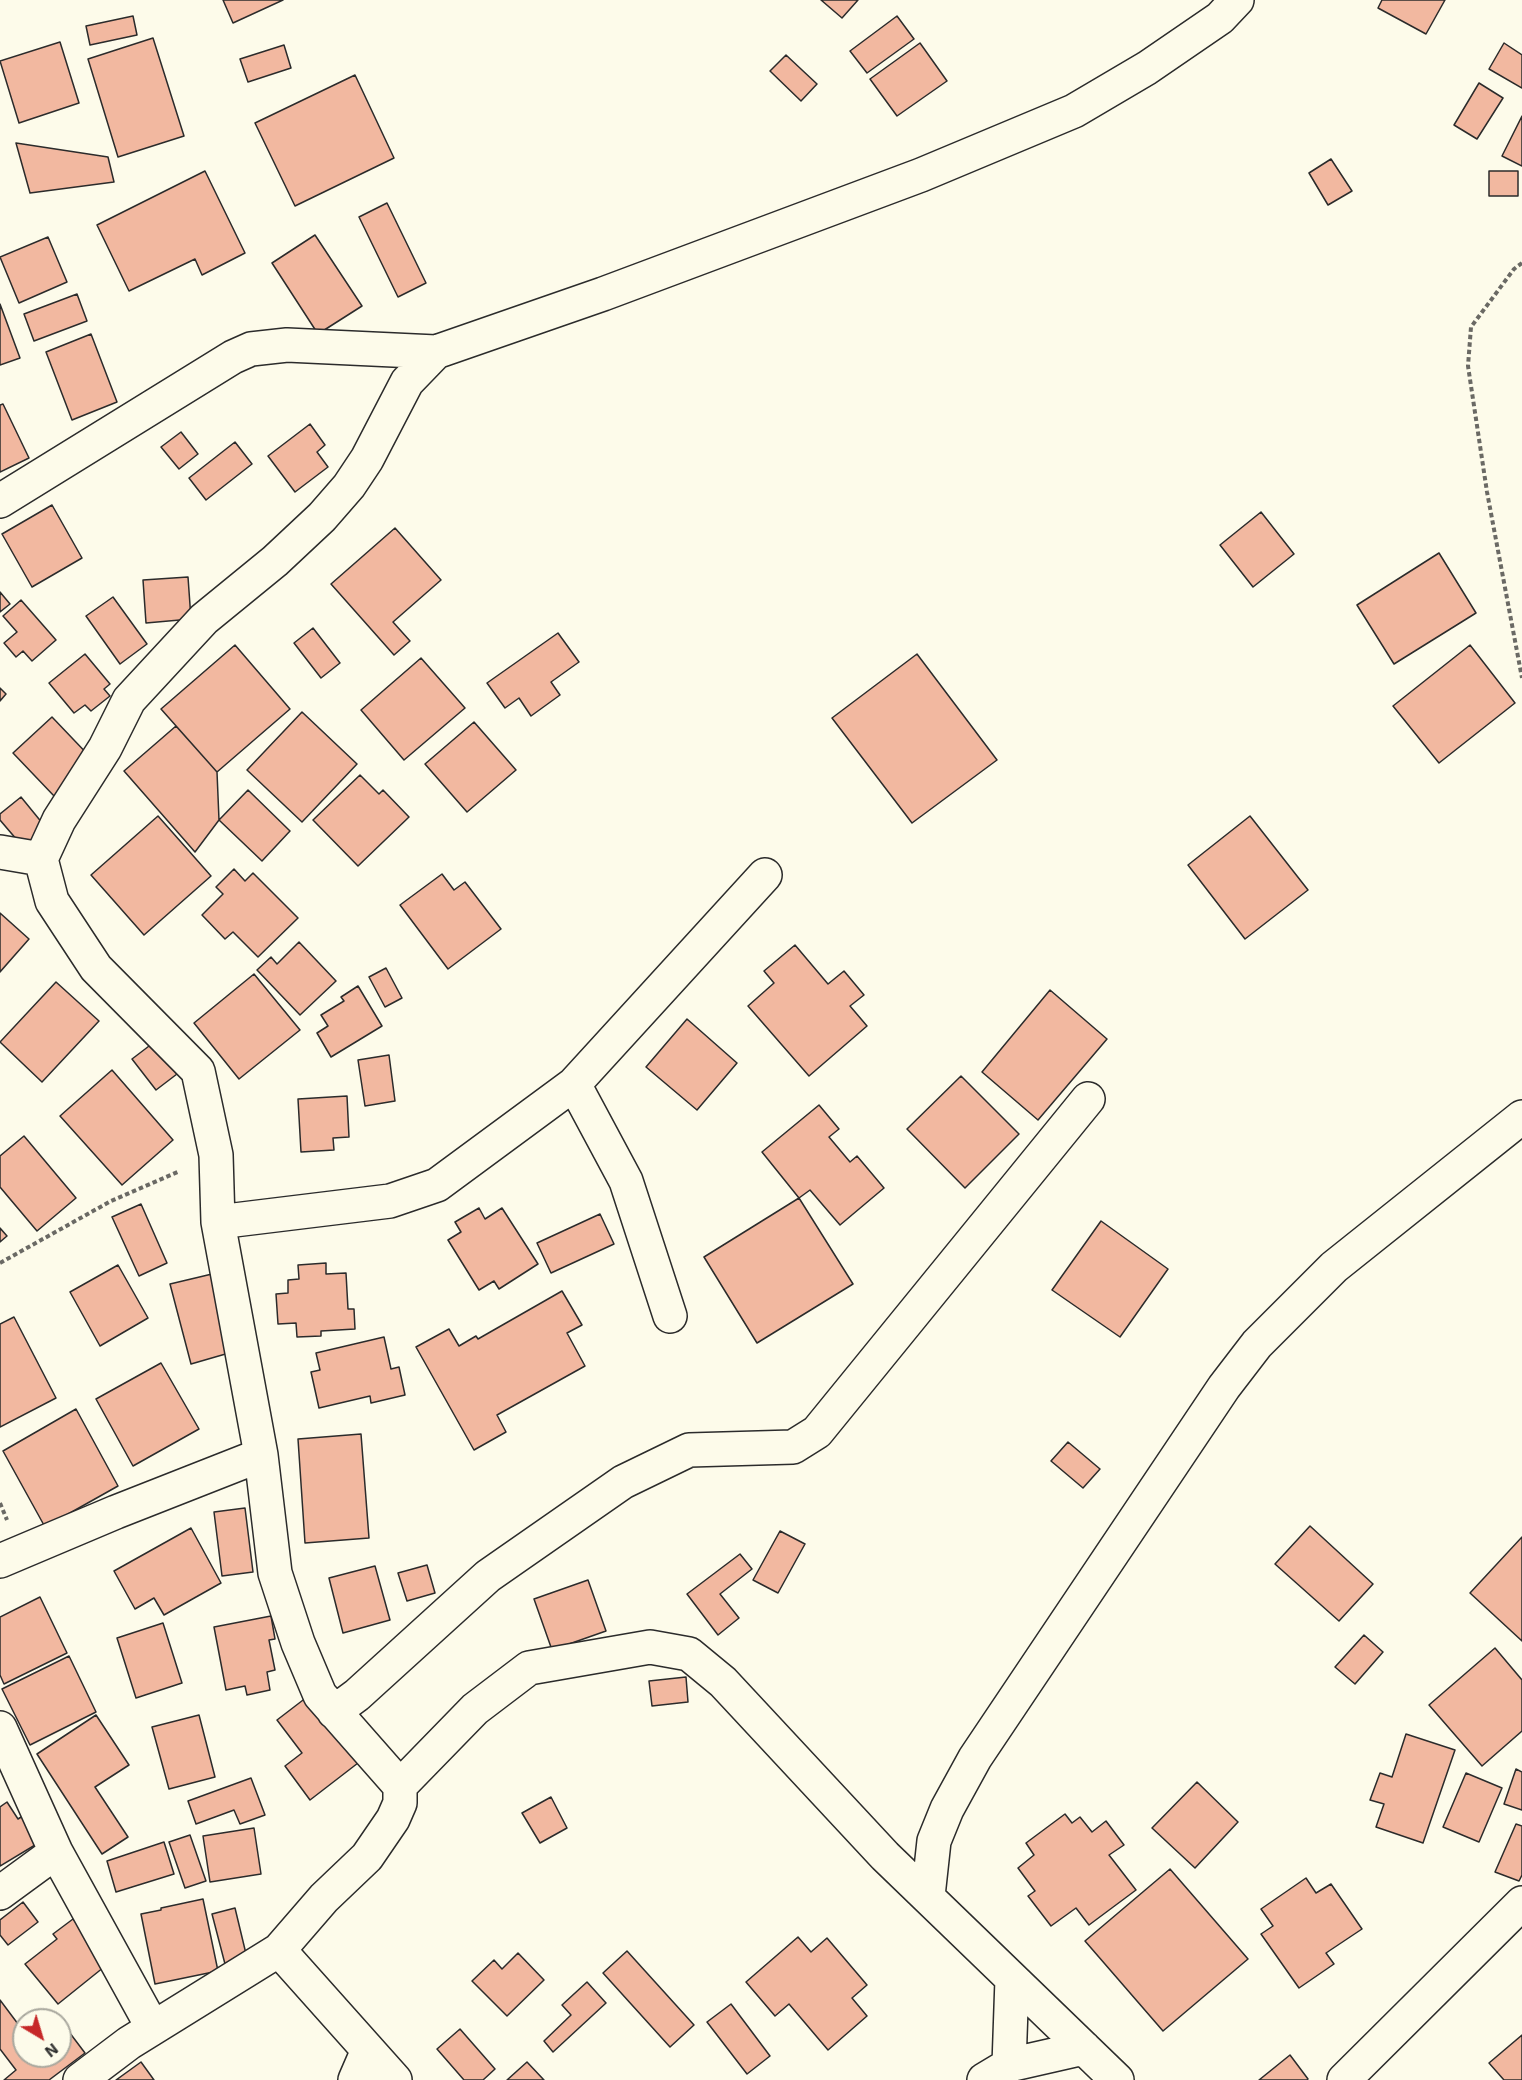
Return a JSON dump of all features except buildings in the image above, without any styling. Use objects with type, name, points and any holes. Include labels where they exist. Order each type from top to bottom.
[{"type":"street","points":[[0,501],[233,357],[251,349],[287,345],[436,352],[603,294],[921,175],[1074,111],[1156,62],[1220,18],[1236,0]]},
{"type":"street","points":[[80,2080],[153,2028],[279,1950],[324,1898],[367,1857],[393,1819],[400,1803],[400,1786],[320,1695],[298,1643],[276,1573],[261,1455],[218,1222],[216,1155],[198,1071],[96,968],[52,901],[41,859],[59,820],[105,748],[129,700],[204,618],[275,561],[322,517],[350,486],[367,459],[407,382],[436,352]]},
{"type":"street","points":[[0,852],[41,859]]},
{"type":"street","points":[[218,1222],[390,1201],[437,1185],[574,1083],[765,875]]},
{"type":"street","points":[[574,1083],[626,1181],[670,1316]]},
{"type":"street","points":[[334,1712],[357,1695],[488,1576],[623,1482],[689,1450],[793,1447],[817,1432],[1088,1099]]},
{"type":"street","points":[[927,1896],[934,1841],[947,1809],[975,1758],[1224,1387],[1257,1344],[1334,1267],[1522,1117]]},
{"type":"street","points":[[0,1561],[261,1455]]},
{"type":"street","points":[[400,1786],[475,1709],[529,1668],[650,1647],[689,1654],[723,1682],[885,1856],[1117,2080]]},
{"type":"street","points":[[0,1728],[56,1852],[153,2028]]},
{"type":"street","points":[[0,1893],[56,1852]]},
{"type":"street","points":[[1344,2080],[1522,1903]]},
{"type":"street","points":[[279,1950],[395,2080]]},
{"type":"street","points":[[1012,1979],[997,2072],[1084,2048]]},
{"type":"street","points":[[355,2080],[368,2050]]},
{"type":"path","points":[[1522,263],[1514,268],[1471,327],[1468,366],[1487,492],[1522,678]]},
{"type":"path","points":[[0,1263],[111,1201],[216,1155]]}]
